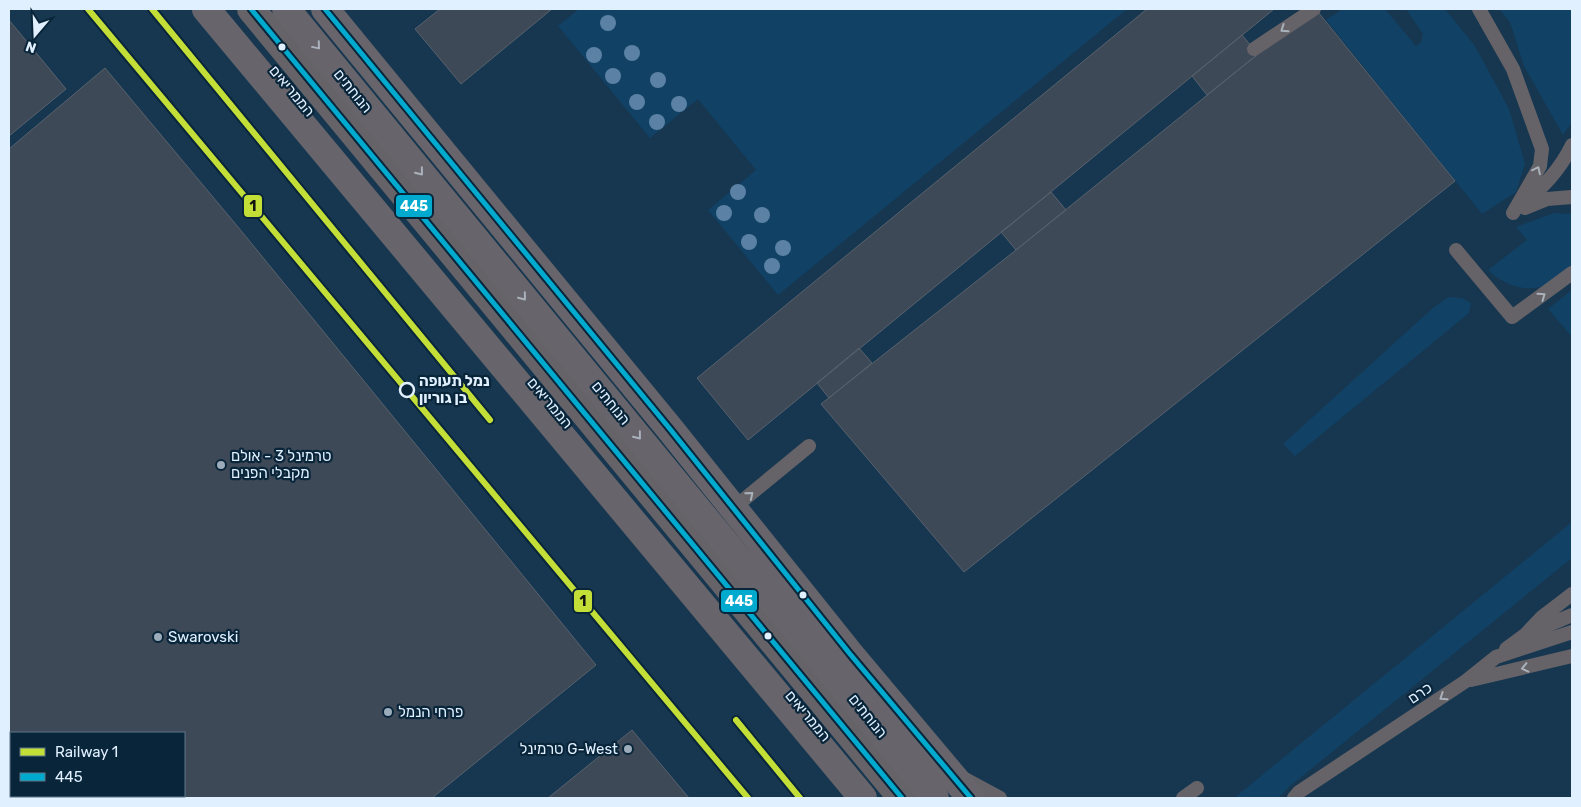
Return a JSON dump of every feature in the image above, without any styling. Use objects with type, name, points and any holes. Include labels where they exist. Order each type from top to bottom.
[{"type":"street","points":[[206,9],[863,798]]},
{"type":"street","name":"הממריאים","points":[[224,9],[876,798]]},
{"type":"street","points":[[251,9],[902,798]]},
{"type":"street","name":"הנוחתים","points":[[286,9],[935,798]]},
{"type":"street","points":[[325,9],[670,429],[850,654],[971,798]]},
{"type":"lane","points":[[1254,49],[1314,9]]},
{"type":"lane","points":[[1479,9],[1513,70],[1542,149],[1540,166],[1513,213]]},
{"type":"lane","points":[[1513,213],[1546,184],[1565,160],[1572,145]]},
{"type":"lane","points":[[1513,213],[1546,199],[1572,198]]},
{"type":"lane","points":[[1456,250],[1512,317],[1572,274]]},
{"type":"lane","points":[[712,526],[809,446]]},
{"type":"lane","points":[[1496,657],[1525,635],[1542,617],[1572,597]]},
{"type":"lane","points":[[1525,635],[1572,615]]},
{"type":"lane","points":[[1496,657],[1538,635],[1572,624]]},
{"type":"lane","name":"כרם","points":[[1294,798],[1299,792],[1466,682],[1496,657],[1572,632]]},
{"type":"lane","points":[[1466,682],[1572,656]]},
{"type":"lane","points":[[884,734],[1000,798]]},
{"type":"lane","points":[[1183,798],[1197,788]]},
{"type":"shaded area","points":[[9,9],[1572,9],[1572,798],[9,798]]},
{"type":"shaded area","points":[[579,9],[1127,9],[778,295],[708,210],[756,170],[698,99],[650,138],[558,26]]},
{"type":"shaded area","points":[[1343,9],[1385,9],[1416,46],[1421,42],[1423,34],[1406,9],[1445,9],[1475,46],[1509,109],[1525,164],[1516,192],[1482,214],[1326,20]]},
{"type":"shaded area","points":[[1499,9],[1572,9],[1572,122],[1563,135],[1524,66],[1510,22]]},
{"type":"shaded area","points":[[1554,213],[1572,214],[1572,265],[1559,277],[1542,287],[1526,288],[1509,284],[1488,270],[1527,240],[1516,227]]},
{"type":"shaded area","points":[[1572,290],[1572,337],[1548,309]]},
{"type":"shaded area","points":[[1449,297],[1462,298],[1471,303],[1469,313],[1295,456],[1283,444],[1434,307]]},
{"type":"shaded area","points":[[1572,522],[1572,558],[1290,786],[1278,798],[1234,798]]},
{"type":"building","points":[[440,9],[552,9],[461,84],[415,29]]},
{"type":"building","points":[[1147,9],[1274,9],[748,440],[697,378]]},
{"type":"building","points":[[1318,12],[1455,181],[964,572],[821,404],[1016,250],[1258,54]]},
{"type":"building","points":[[9,20],[66,89],[9,136]]},
{"type":"building","points":[[1242,35],[1258,54],[1207,95],[1192,76]]},
{"type":"building","name":"טרמינל 3 - אולם מקבלי הפנים","points":[[105,68],[238,227],[596,665],[432,798],[9,798],[9,149]]},
{"type":"building","points":[[1051,192],[1066,210],[1016,250],[1001,232]]},
{"type":"building","points":[[859,348],[872,363],[829,398],[817,383]]},
{"type":"building","name":"טרמינל G-West","points":[[632,730],[689,798],[548,798],[585,768]]},
{"type":"rail line","name":"1","points":[[88,9],[748,798]]},
{"type":"rail line","name":"1","points":[[152,9],[490,420]]},
{"type":"rail line","name":"1","points":[[736,720],[800,798]]},
{"type":"transit line","name":"445","points":[[251,9],[902,798]]},
{"type":"transit line","name":"445","points":[[325,9],[670,429],[850,654],[971,798]]},
{"type":"place","name":"נמל תעופה בן גוריון","points":[[407,390]]},
{"type":"place","name":"טרמינל 3 - אולם מקבלי הפנים","points":[[221,465]]},
{"type":"place","name":"Swarovski","points":[[158,637]]},
{"type":"place","name":"פרחי הנמל","points":[[388,712]]},
{"type":"place","name":"טרמינל G-West","points":[[628,749]]}]
